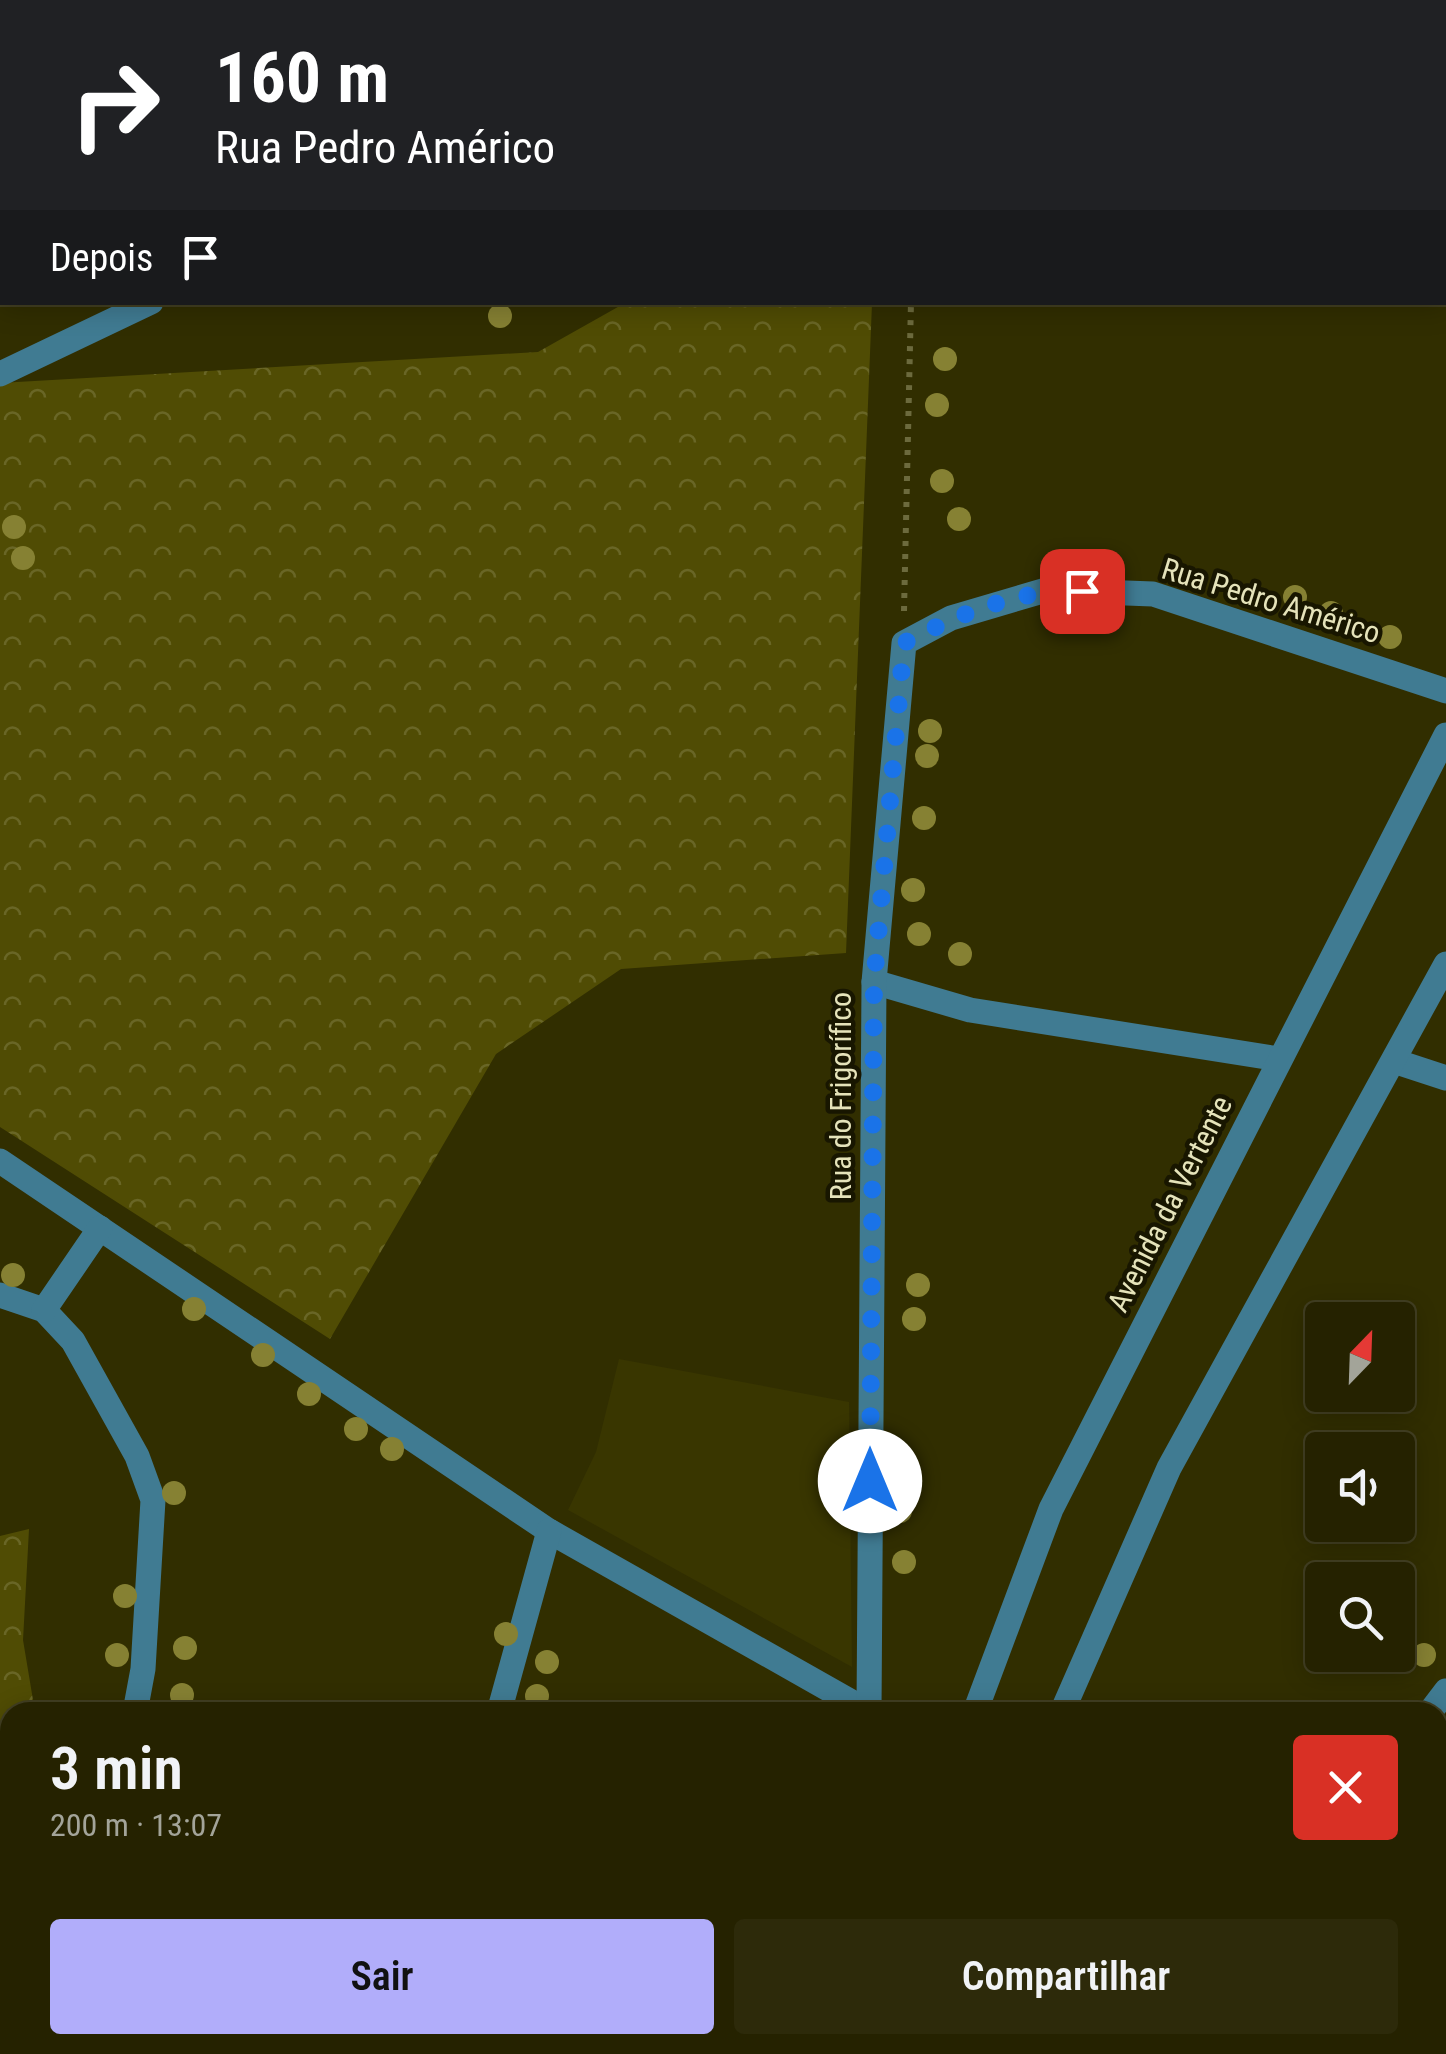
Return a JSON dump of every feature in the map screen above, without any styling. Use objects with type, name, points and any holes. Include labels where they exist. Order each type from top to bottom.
[{"type":"street","points":[[0,374],[145,305]]},
{"type":"street","name":"Rua Pedro Américo","points":[[904,643],[952,618],[1046,590],[1154,594],[1446,691]]},
{"type":"street","name":"Rua do Frigorífico","points":[[869,1702],[874,982],[904,643]]},
{"type":"street","name":"Avenida da Vertente","points":[[979,1702],[1052,1509],[1446,734]]},
{"type":"street","points":[[1066,1702],[1169,1468],[1446,964]]},
{"type":"street","points":[[874,982],[970,1010],[1280,1059]]},
{"type":"street","points":[[1394,1061],[1446,1078]]},
{"type":"street","name":"Rua do Frigorífico","points":[[0,1161],[550,1531],[851,1702]]},
{"type":"street","points":[[44,1310],[100,1228]]},
{"type":"street","points":[[0,1294],[44,1310],[73,1342],[137,1456],[153,1500],[137,1702]]},
{"type":"street","points":[[501,1702],[550,1531]]},
{"type":"path","points":[[904,643],[910,305]]},
{"type":"shaded area","points":[[619,1359],[849,1402],[852,1667],[568,1510],[596,1452]]},
{"type":"green space","points":[[621,305],[872,305],[846,953],[621,969],[496,1054],[330,1339],[0,1127],[0,383],[538,352]]},
{"type":"green space","points":[[29,1529],[23,1640],[33,1702],[0,1702],[0,1536]]},
{"type":"route","points":[[870,1481],[874,982],[904,643],[952,618],[1015,599],[1046,590],[1082,591]]}]
